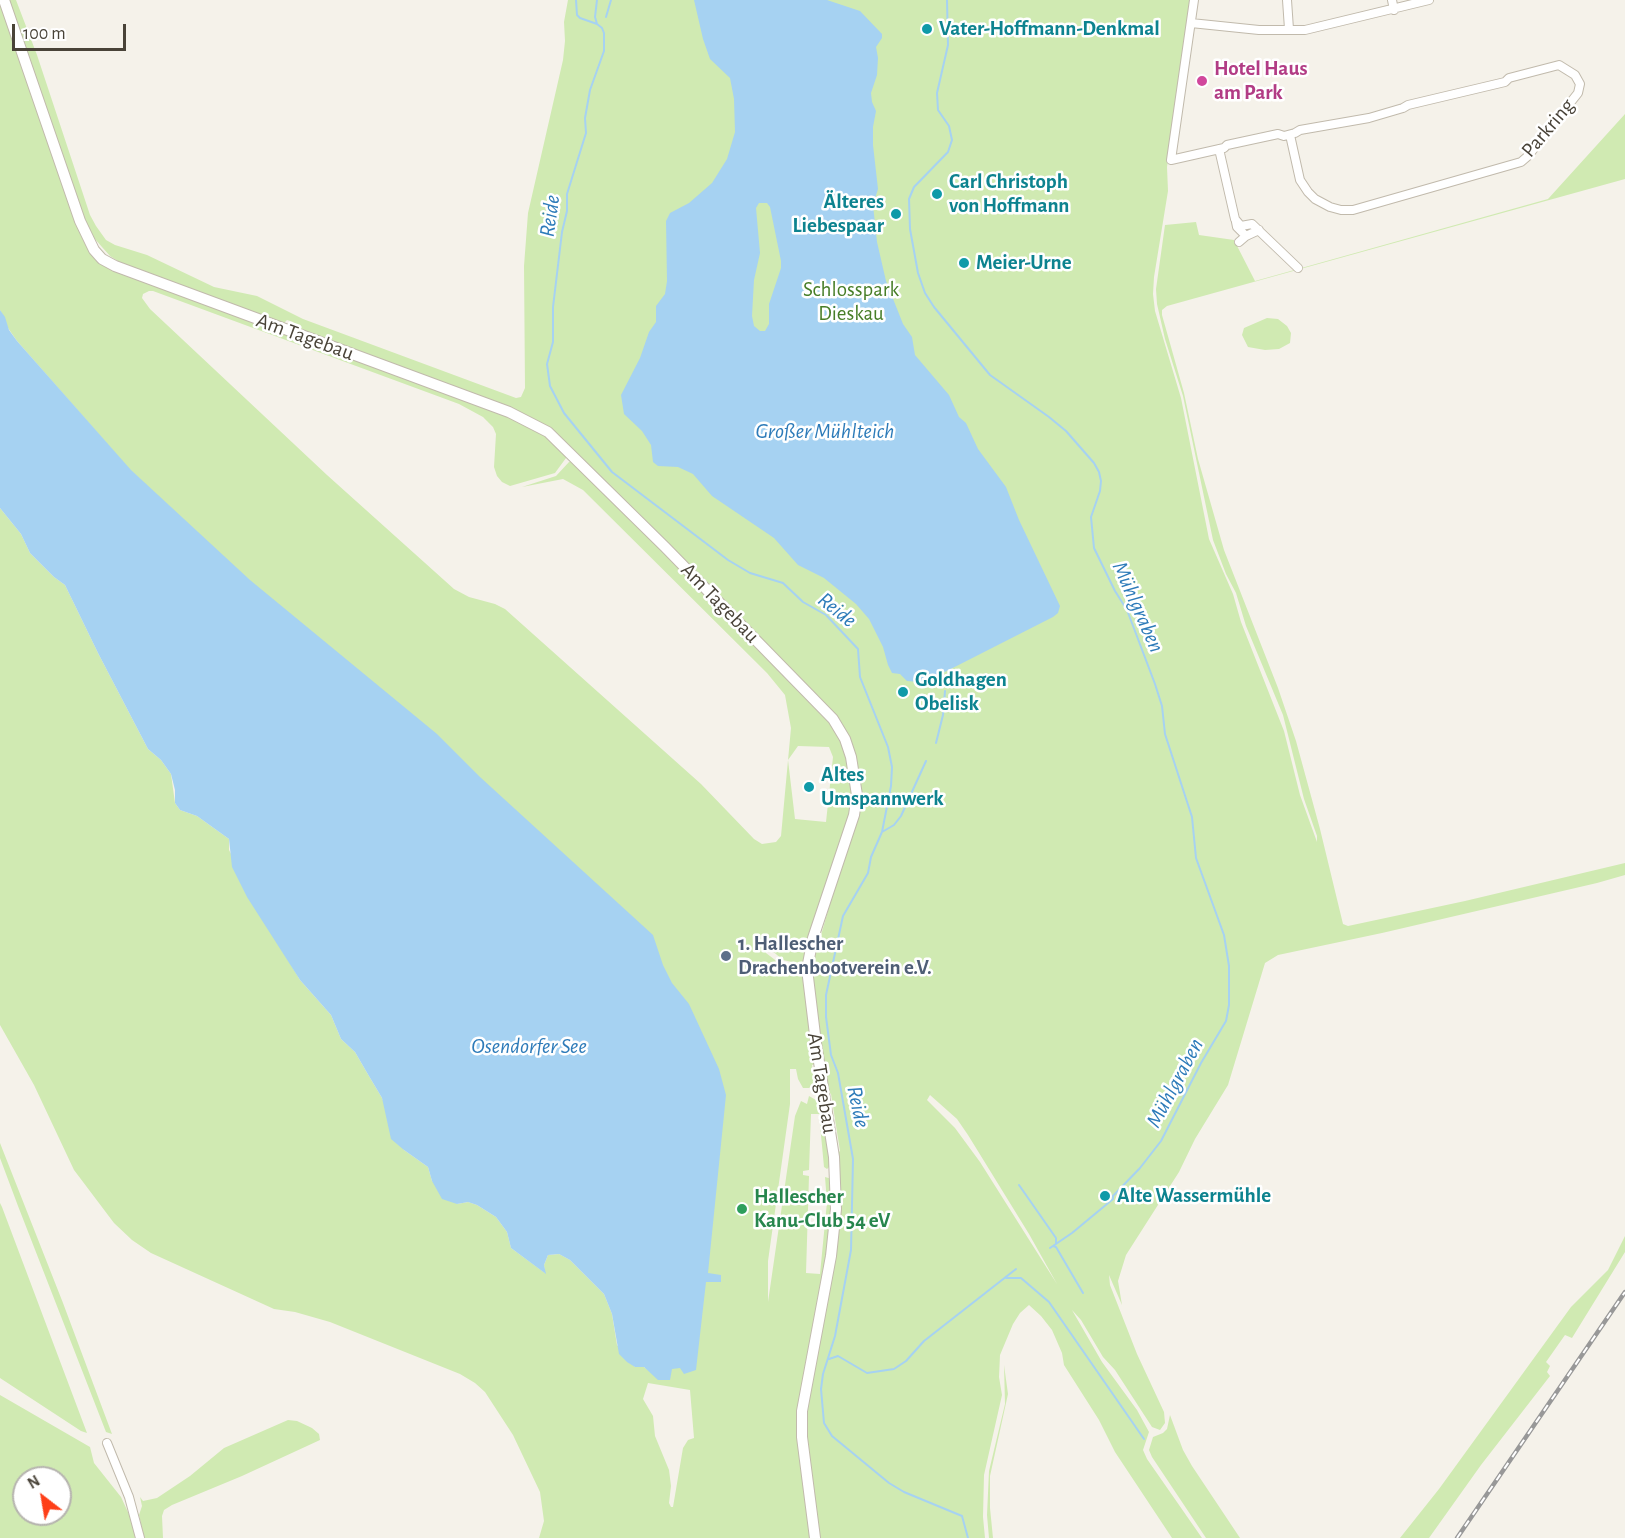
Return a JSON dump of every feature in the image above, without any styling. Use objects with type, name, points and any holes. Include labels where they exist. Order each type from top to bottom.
[{"type":"street","name":"Am Tagebau","points":[[4,0],[80,221],[94,250],[102,258],[136,274],[509,412],[548,432],[665,547],[833,719],[845,738],[851,757],[857,795],[854,814],[813,938],[807,969],[834,1157],[836,1209],[831,1256],[802,1411],[802,1437],[815,1538]]},
{"type":"street","points":[[1194,0],[1191,23],[1259,30],[1305,30],[1429,0]]},
{"type":"street","points":[[1287,0],[1289,29]]},
{"type":"street","points":[[1392,0],[1394,10]]},
{"type":"street","name":"Parkring","points":[[1191,23],[1171,160],[1268,136],[1290,135],[1300,130],[1369,118],[1408,105],[1504,82],[1509,78],[1559,65],[1575,75],[1580,84],[1578,93],[1521,162],[1353,210],[1330,207],[1315,199],[1308,192],[1300,180],[1290,135]]},
{"type":"street","points":[[1219,149],[1237,227],[1242,239],[1259,230]]},
{"type":"street","points":[[1235,219],[1241,226],[1252,224],[1298,268]]},
{"type":"street","points":[[107,1443],[132,1505],[140,1538]]},
{"type":"green space","name":"Schlosspark Dieskau","points":[[8,0],[16,0],[37,55],[90,215],[106,240],[147,255],[214,287],[257,296],[303,319],[516,398],[521,397],[525,388],[524,266],[528,213],[563,60],[564,22],[568,0],[1190,0],[1167,167],[1168,191],[1154,277],[1155,311],[1181,398],[1209,539],[1233,594],[1241,622],[1284,731],[1300,795],[1317,842],[1283,715],[1213,540],[1183,396],[1165,339],[1157,304],[1156,289],[1165,225],[1196,222],[1199,235],[1234,240],[1255,281],[1548,199],[1625,114],[1625,179],[1167,306],[1162,310],[1184,393],[1198,459],[1224,550],[1278,688],[1296,741],[1343,924],[1348,926],[1465,901],[1625,863],[1625,875],[1597,883],[1278,955],[1265,963],[1228,1085],[1195,1139],[1179,1172],[1126,1255],[1118,1281],[1122,1305],[1109,1275],[1110,1285],[1137,1354],[1164,1412],[1165,1423],[1160,1430],[1152,1427],[1072,1310],[1102,1362],[1137,1410],[1149,1432],[1143,1450],[1147,1459],[1202,1538],[1172,1538],[1115,1452],[1099,1420],[1064,1365],[1062,1353],[1052,1330],[1029,1305],[1013,1324],[1000,1355],[999,1377],[1002,1395],[984,1475],[985,1538],[819,1538],[806,1416],[829,1282],[836,1155],[840,1151],[831,1094],[826,1090],[811,970],[861,796],[837,718],[559,438],[295,328],[293,322],[287,320],[283,324],[121,263],[110,256],[94,238],[85,222]],"holes":[[[930,1095],[957,1119],[1029,1234],[1057,1284],[980,1162],[955,1128],[927,1100]]]},
{"type":"green space","points":[[0,2],[95,255],[508,416],[541,432],[567,454],[555,473],[510,486],[502,482],[494,467],[496,434],[493,427],[483,417],[459,404],[153,291],[143,294],[142,298],[150,309],[327,475],[454,589],[469,597],[505,609],[701,784],[754,839],[762,844],[776,842],[781,836],[788,760],[791,728],[785,695],[767,673],[583,490],[563,479],[522,487],[556,476],[569,462],[575,462],[831,725],[841,739],[853,801],[805,965],[783,960],[764,944],[766,953],[783,966],[804,971],[815,1064],[812,1065],[815,1083],[809,1088],[803,1088],[796,1069],[790,1069],[790,1104],[768,1261],[768,1302],[795,1116],[801,1101],[807,1104],[809,1096],[821,1103],[830,1166],[827,1169],[824,1167],[819,1114],[811,1114],[809,1170],[803,1171],[803,1175],[809,1176],[806,1273],[820,1274],[827,1202],[825,1177],[832,1179],[831,1227],[804,1371],[811,1538],[539,1538],[544,1521],[540,1492],[513,1435],[485,1392],[475,1383],[460,1374],[330,1322],[295,1312],[274,1309],[151,1253],[132,1240],[114,1223],[74,1170],[34,1085],[0,1025],[0,508],[21,534],[30,553],[65,585],[148,749],[161,760],[171,774],[175,803],[180,810],[197,816],[229,839],[229,850],[275,938],[300,980],[331,1015],[341,1039],[355,1052],[382,1098],[404,1150],[428,1167],[432,1181],[457,1204],[468,1202],[477,1205],[496,1217],[507,1232],[511,1248],[545,1273],[544,1265],[548,1255],[559,1254],[570,1260],[604,1294],[612,1314],[617,1345],[635,1367],[644,1367],[652,1373],[592,882],[228,562],[129,469],[8,328],[0,310]],"holes":[[[798,746],[829,747],[833,757],[826,822],[795,819],[788,760]],[[648,1383],[690,1390],[694,1438],[688,1440],[683,1448],[673,1507],[671,1507],[669,1470],[655,1436],[653,1416],[643,1399]]]},
{"type":"green space","points":[[1267,318],[1278,319],[1287,326],[1291,333],[1290,343],[1279,349],[1265,350],[1248,347],[1242,335],[1244,328]]},
{"type":"green space","points":[[0,1143],[112,1434],[106,1432],[18,1206],[0,1158]]},
{"type":"green space","points":[[0,1203],[2,1207],[87,1433],[0,1378]]},
{"type":"green space","points":[[1625,1236],[1625,1252],[1572,1338],[1565,1335],[1546,1362],[1550,1366],[1547,1372],[1550,1376],[1481,1465],[1429,1538],[1400,1538],[1439,1489],[1571,1307],[1608,1270]]},
{"type":"green space","points":[[1004,1365],[1008,1394],[990,1476],[993,1538],[989,1538],[987,1515],[989,1471],[1005,1404]]},
{"type":"green space","points":[[0,1395],[90,1447],[94,1463],[121,1497],[133,1523],[135,1538],[0,1538]]},
{"type":"green space","points":[[1170,1415],[1183,1450],[1192,1466],[1240,1538],[1206,1538],[1152,1457],[1149,1450],[1153,1437],[1167,1429]]},
{"type":"green space","points":[[288,1420],[297,1421],[312,1428],[319,1434],[320,1440],[172,1505],[164,1510],[162,1516],[163,1538],[144,1538],[139,1515],[142,1506],[140,1497],[143,1501],[157,1498],[190,1476],[224,1448]]},
{"type":"water","name":"Großer Mühlteich","points":[[694,0],[827,0],[860,11],[882,34],[876,47],[877,75],[871,93],[876,111],[873,145],[878,189],[873,205],[877,242],[886,281],[903,324],[912,337],[915,355],[949,395],[978,449],[1006,487],[1060,606],[1058,613],[1053,617],[933,678],[919,682],[907,681],[900,674],[892,673],[883,647],[869,619],[856,604],[824,578],[798,565],[774,538],[712,496],[693,474],[678,467],[658,466],[653,462],[651,445],[642,431],[624,414],[621,395],[640,358],[649,332],[656,322],[656,306],[665,294],[667,281],[666,221],[670,213],[689,203],[712,183],[727,159],[735,132],[734,99],[730,78],[710,59]],"holes":[[[759,203],[767,203],[770,207],[781,268],[769,304],[769,324],[765,331],[760,331],[754,326],[752,316],[754,280],[760,253],[756,208]]]},
{"type":"water","name":"Osendorfer See","points":[[0,310],[17,341],[131,470],[250,580],[437,734],[480,777],[653,935],[663,965],[672,983],[689,1004],[719,1069],[726,1095],[708,1273],[721,1275],[721,1282],[706,1282],[696,1370],[684,1374],[680,1368],[672,1369],[670,1380],[658,1380],[644,1367],[635,1367],[627,1362],[619,1354],[612,1314],[604,1294],[570,1260],[559,1254],[548,1255],[544,1265],[546,1274],[511,1248],[507,1232],[496,1217],[468,1202],[457,1204],[442,1199],[432,1181],[428,1167],[391,1139],[382,1098],[355,1052],[341,1039],[331,1015],[300,980],[247,897],[232,867],[229,839],[197,816],[180,810],[175,803],[171,774],[161,760],[148,749],[65,585],[30,553],[21,534],[0,508]]},
{"type":"waterway","name":"Reide","points":[[576,0],[577,15],[602,28],[604,51],[590,90],[585,118],[586,133],[567,194],[567,211],[562,232],[553,307],[553,342],[547,364],[550,386],[564,413],[612,472],[728,560],[750,573],[783,583],[803,602],[826,615],[858,649],[860,677],[888,747],[892,767],[891,786],[882,832],[871,857],[868,873],[843,916],[826,995],[826,1017],[831,1055],[838,1073],[853,1159],[851,1250],[835,1336],[823,1374],[821,1389],[824,1423],[832,1436],[889,1483],[904,1492],[962,1516],[968,1538]]},
{"type":"waterway","points":[[597,0],[595,17],[597,24]]},
{"type":"waterway","points":[[606,17],[611,0]]},
{"type":"waterway","name":"Mühlgraben","points":[[947,0],[948,45],[937,93],[938,110],[949,126],[952,140],[948,152],[914,187],[909,199],[910,229],[918,273],[925,293],[934,307],[990,375],[1066,431],[1099,472],[1100,491],[1091,517],[1094,548],[1127,610],[1155,684],[1162,706],[1165,734],[1192,817],[1196,858],[1224,935],[1229,966],[1229,1005],[1226,1021],[1201,1063],[1161,1141],[1140,1168],[1113,1196],[1113,1199],[1050,1248]]},
{"type":"waterway","points":[[936,743],[943,715],[945,691]]},
{"type":"waterway","points":[[882,832],[894,825],[901,816],[926,761]]},
{"type":"waterway","points":[[1019,1185],[1056,1238],[1056,1244]]},
{"type":"waterway","points":[[1053,1246],[1056,1247],[1083,1293]]},
{"type":"waterway","name":"Mühlgraben","points":[[829,1359],[838,1356],[867,1373],[894,1369],[906,1361],[924,1341],[1016,1269]]},
{"type":"waterway","points":[[1006,1278],[1021,1278],[1049,1302],[1144,1439]]},
{"type":"railway","points":[[1457,1538],[1625,1292]]},
{"type":"place","name":"Vater-Hoffmann-Denkmal","points":[[927,29]]},
{"type":"place","name":"Hotel Haus am Park","points":[[1202,81]]},
{"type":"place","name":"Carl Christoph von Hoffmann","points":[[937,194]]},
{"type":"place","name":"Älteres Liebespaar","points":[[896,214]]},
{"type":"place","name":"Meier-Urne","points":[[964,263]]},
{"type":"place","name":"Goldhagen Obelisk","points":[[903,692]]},
{"type":"place","name":"Altes Umspannwerk","points":[[809,787]]},
{"type":"place","name":"1. Hallescher Drachenbootverein e.V.","points":[[726,956]]},
{"type":"place","name":"Alte Wassermühle","points":[[1105,1196]]},
{"type":"place","name":"Hallescher Kanu-Club 54 eV","points":[[742,1209]]}]
